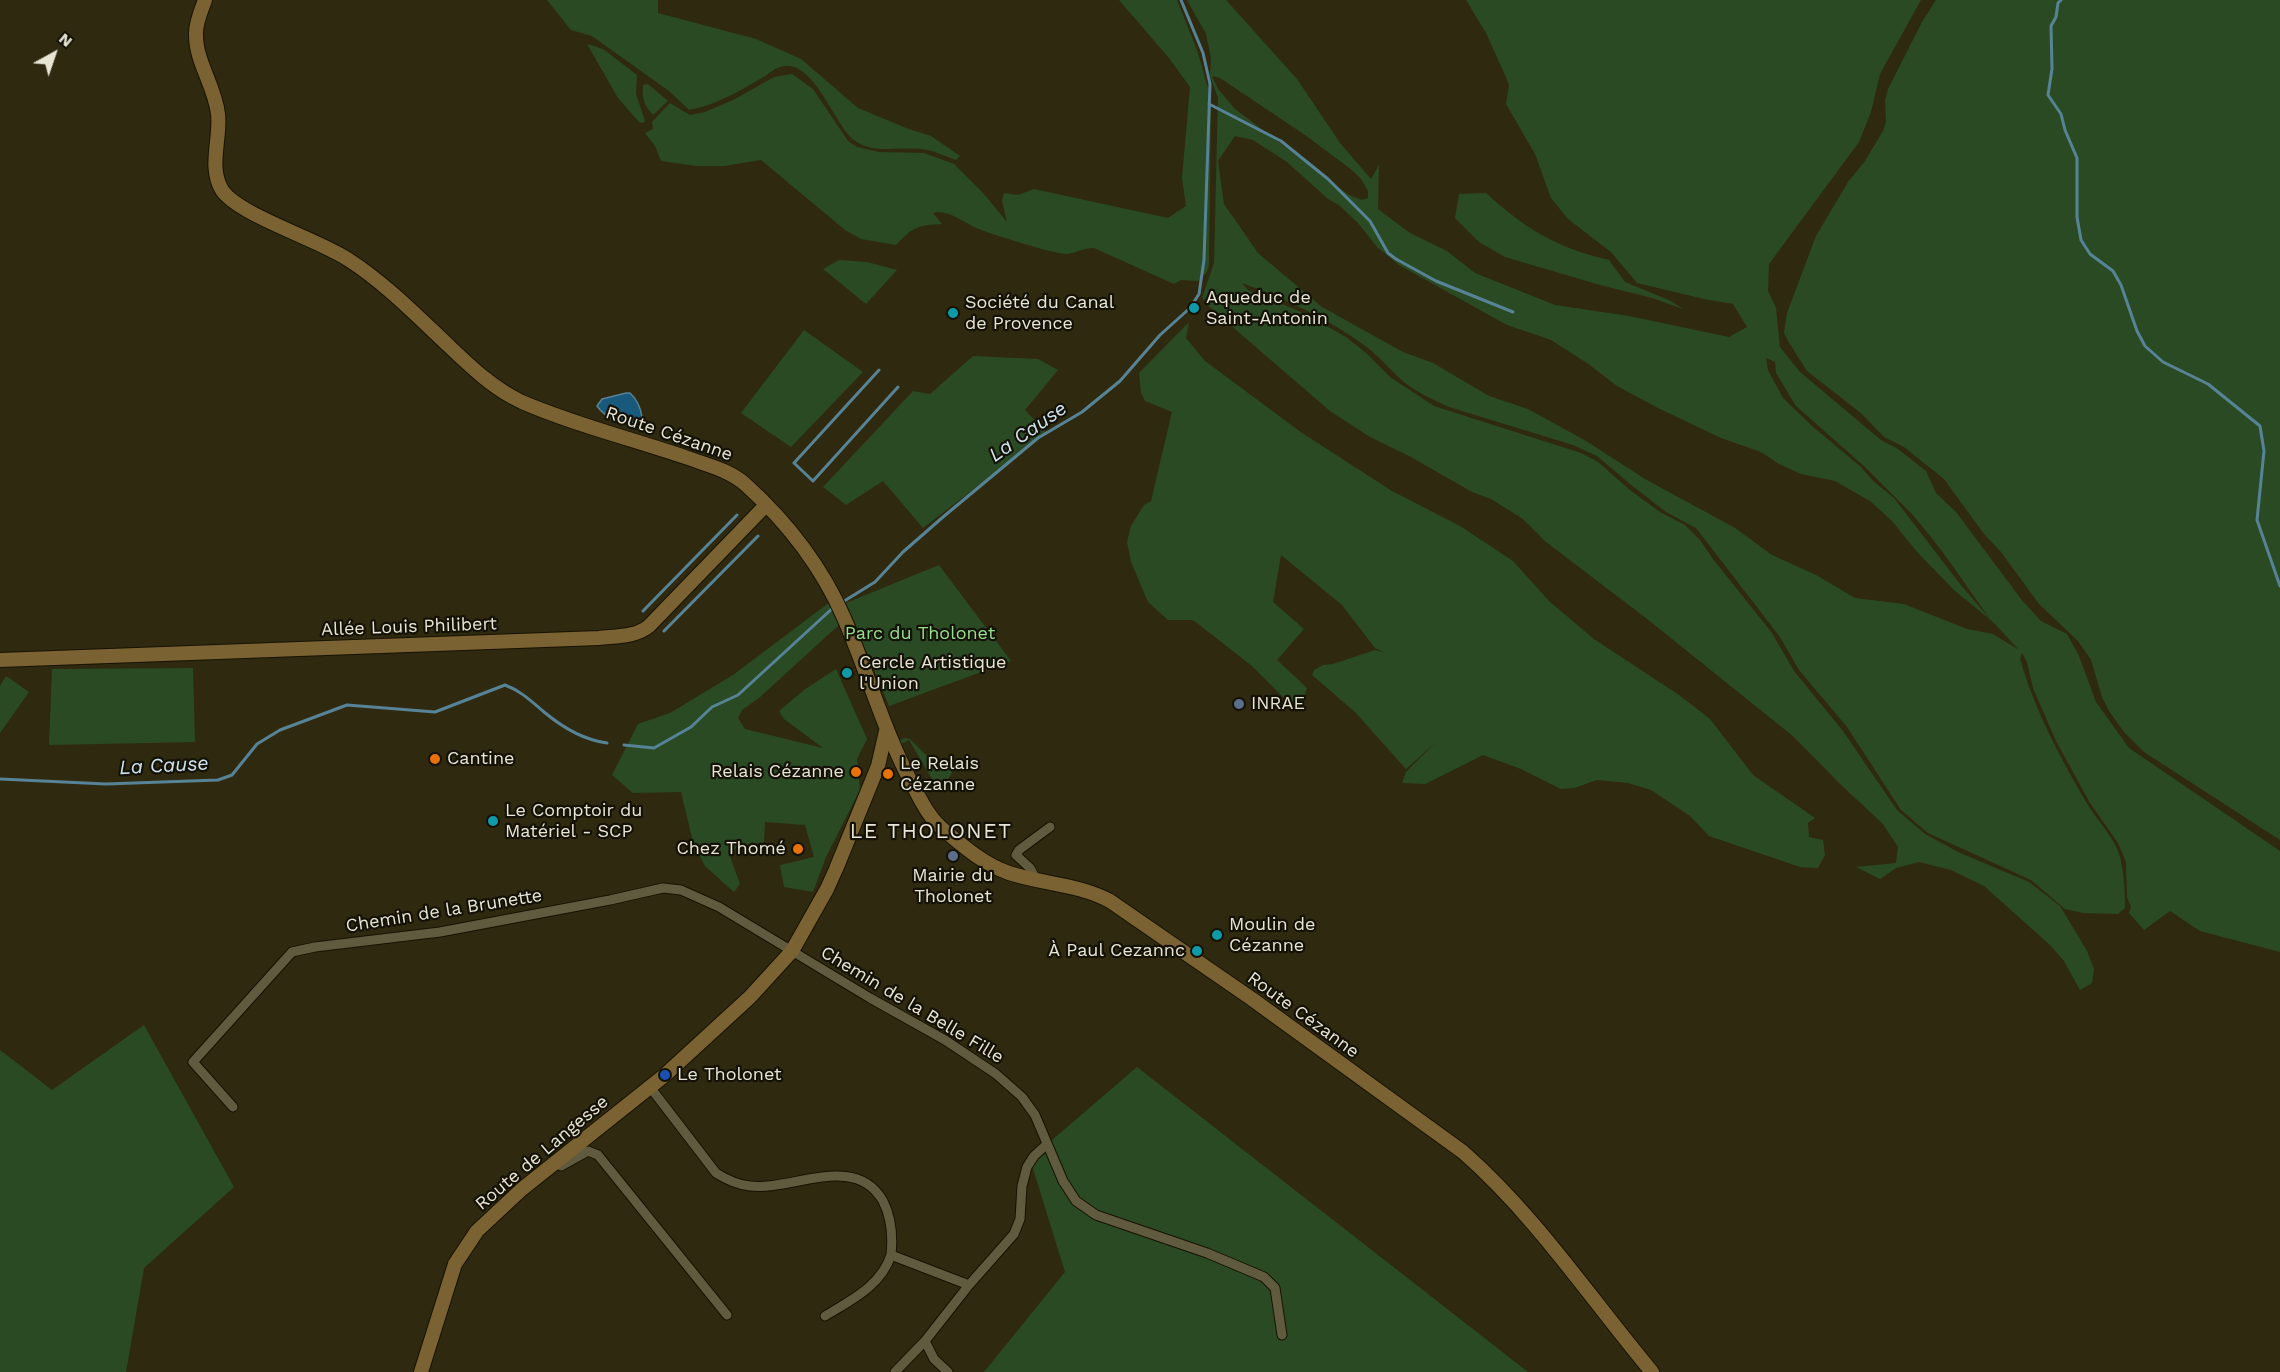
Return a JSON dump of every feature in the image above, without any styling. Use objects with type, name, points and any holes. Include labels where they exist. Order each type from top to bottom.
[{"type":"street","name":"Route Cézanne","points":[[205,0],[198,17],[197,50],[215,99],[219,117],[217,178],[229,198],[243,208],[328,247],[349,260],[379,283],[484,379],[512,397],[726,472],[742,482],[800,541],[837,602],[886,731],[923,804],[938,825],[993,867],[1037,881],[1093,893],[1110,901],[1252,999],[1463,1152],[1490,1175],[1522,1211],[1652,1372]]},
{"type":"street","name":"Allée Louis Philibert","points":[[0,660],[599,638],[639,633],[650,626],[766,505]]},
{"type":"street","name":"Route de Langesse","points":[[421,1372],[451,1274],[462,1251],[487,1221],[522,1189],[665,1075],[750,998],[792,951],[832,879],[878,766],[886,731]]},
{"type":"street","points":[[1037,881],[1030,868],[1016,855],[1019,850],[1050,827]]},
{"type":"street","name":"Chemin de la Brunette","points":[[233,1107],[193,1062],[292,952],[315,947],[440,932],[670,888],[681,890],[719,908],[792,951]]},
{"type":"street","name":"Chemin de la Belle Fille","points":[[792,951],[945,1040],[996,1074],[1029,1106],[1039,1123],[1046,1145],[1063,1181],[1076,1201],[1085,1209],[1207,1253],[1256,1273],[1269,1281],[1275,1288],[1282,1335]]},
{"type":"street","points":[[650,1087],[716,1173],[731,1182],[762,1186],[850,1176],[868,1184],[880,1197],[887,1210],[893,1238],[888,1264],[875,1282],[863,1292],[825,1316]]},
{"type":"street","points":[[895,1372],[925,1341],[1018,1227],[1022,1186],[1027,1167],[1034,1156],[1046,1145]]},
{"type":"street","points":[[556,1162],[561,1166],[588,1151],[598,1155],[727,1315]]},
{"type":"street","points":[[891,1255],[969,1285]]},
{"type":"street","points":[[925,1341],[929,1354],[948,1372]]},
{"type":"green space","points":[[547,0],[658,0],[658,13],[756,39],[801,59],[858,108],[931,136],[960,156],[956,160],[925,150],[886,149],[861,144],[846,132],[813,81],[792,66],[777,68],[726,98],[689,110],[669,91],[592,36],[571,30]]},
{"type":"green space","points":[[1119,0],[1177,0],[1197,50],[1211,98],[1209,265],[1207,272],[1198,281],[1181,280],[1174,284],[1094,248],[1067,254],[1060,253],[1008,239],[939,212],[933,213],[942,224],[916,228],[896,245],[861,239],[845,230],[761,160],[724,166],[697,166],[661,161],[655,146],[645,133],[653,129],[652,122],[670,103],[690,115],[705,112],[733,100],[774,77],[792,74],[813,89],[848,141],[857,147],[879,152],[924,153],[954,164],[984,194],[1007,222],[1002,201],[1004,193],[1018,195],[1034,189],[1168,218],[1186,206],[1182,178],[1190,87],[1169,58]]},
{"type":"green space","points":[[1187,0],[1226,0],[1297,79],[1340,143],[1371,179],[1379,165],[1378,209],[1410,233],[1447,251],[1475,273],[1555,305],[1629,316],[1729,337],[1747,327],[1733,304],[1637,283],[1611,252],[1568,219],[1551,198],[1535,154],[1506,104],[1509,86],[1506,77],[1486,33],[1466,0],[1921,0],[1880,74],[1871,112],[1859,142],[1769,264],[1768,291],[1776,308],[1780,347],[1800,372],[1881,440],[1898,449],[1926,471],[1936,493],[1956,512],[2021,599],[2041,621],[2067,634],[2079,656],[2096,702],[2129,748],[2280,851],[2280,952],[2200,931],[2170,911],[2144,930],[2129,913],[2131,907],[2127,897],[2126,862],[2118,843],[2090,803],[2056,741],[2033,688],[2027,662],[2022,653],[2020,659],[2026,678],[2048,732],[2086,802],[2119,853],[2124,879],[2125,908],[2118,914],[2083,913],[2065,909],[2031,880],[1928,833],[1901,810],[1847,727],[1799,670],[1780,637],[1696,528],[1666,512],[1597,456],[1573,445],[1449,407],[1432,399],[1405,383],[1373,352],[1339,328],[1291,303],[1242,283],[1248,290],[1301,312],[1346,337],[1390,377],[1434,406],[1581,453],[1598,462],[1660,512],[1685,525],[1700,540],[1772,633],[1794,671],[1843,731],[1897,810],[1925,834],[1958,852],[2029,882],[2060,906],[2087,951],[2094,969],[2092,983],[2080,990],[2064,961],[2050,945],[1984,886],[1951,870],[1919,862],[1896,868],[1880,879],[1856,867],[1896,863],[1898,847],[1883,824],[1794,737],[1646,618],[1546,542],[1523,519],[1491,499],[1472,492],[1411,457],[1370,437],[1330,411],[1225,318],[1208,306],[1209,302],[1202,298],[1214,263],[1218,98],[1210,76],[1211,58],[1206,34]],"holes":[[[1212,76],[1220,78],[1305,135],[1352,170],[1368,191],[1368,198],[1362,200],[1349,195],[1235,109],[1218,89]],[[1235,136],[1253,140],[1287,162],[1328,199],[1339,205],[1358,223],[1377,247],[1399,265],[1507,325],[1551,340],[1617,386],[1658,408],[1721,438],[1761,452],[1779,464],[1801,474],[1835,481],[1870,501],[1892,521],[1918,553],[1954,590],[1993,622],[2019,650],[1993,634],[1967,629],[1904,604],[1855,598],[1816,575],[1772,555],[1735,528],[1645,479],[1586,441],[1528,409],[1489,396],[1433,363],[1403,352],[1322,307],[1258,253],[1224,204],[1218,161]],[[1766,358],[1775,362],[1776,373],[1796,406],[1865,467],[1913,515],[1942,551],[1990,619],[1894,498],[1783,398],[1768,370]]]},
{"type":"green space","points":[[1936,0],[2280,0],[2280,840],[2144,752],[2124,732],[2109,711],[2102,697],[2091,660],[2078,641],[2039,604],[1944,479],[1904,447],[1884,437],[1862,414],[1807,371],[1784,333],[1787,313],[1816,236],[1848,182],[1865,161],[1883,131],[1886,122],[1885,100],[1888,89],[1922,22]]},
{"type":"green space","points":[[587,44],[603,49],[637,75],[636,94],[645,121],[643,123],[639,122],[618,98]]},
{"type":"green space","points":[[648,84],[668,101],[653,115],[643,97],[643,85]]},
{"type":"green space","points":[[1486,193],[1529,227],[1557,243],[1609,260],[1625,282],[1671,301],[1683,309],[1652,298],[1505,257],[1479,242],[1455,218],[1459,194]]},
{"type":"green space","points":[[839,260],[867,262],[897,270],[866,304],[823,269]]},
{"type":"green space","points":[[1189,322],[1186,338],[1205,361],[1302,433],[1392,491],[1460,526],[1513,561],[1549,601],[1594,639],[1679,695],[1710,719],[1753,775],[1815,818],[1808,823],[1809,837],[1823,840],[1825,855],[1818,868],[1800,867],[1709,836],[1690,816],[1651,790],[1628,783],[1597,780],[1574,788],[1561,789],[1521,769],[1483,755],[1425,784],[1402,783],[1406,772],[1436,742],[1406,769],[1355,712],[1312,675],[1314,670],[1323,665],[1333,664],[1375,650],[1385,653],[1375,648],[1342,605],[1281,555],[1273,602],[1304,629],[1277,660],[1307,688],[1301,708],[1285,699],[1252,666],[1193,620],[1168,620],[1148,602],[1131,562],[1127,542],[1131,526],[1144,505],[1151,501],[1172,412],[1145,401],[1141,392],[1139,373]]},
{"type":"green space","points":[[804,330],[863,372],[791,447],[741,413]]},
{"type":"green space","points":[[973,356],[1038,359],[1058,370],[1025,410],[1047,433],[923,528],[883,481],[846,505],[823,487],[913,391],[930,394]]},
{"type":"green space","name":"Parc du Tholonet","points":[[939,565],[1011,661],[889,706],[846,603]]},
{"type":"green space","points":[[830,602],[841,623],[759,698],[742,710],[738,718],[745,729],[823,748],[784,719],[779,711],[804,690],[836,669],[867,739],[857,759],[860,790],[826,857],[813,892],[784,887],[780,865],[814,857],[805,825],[765,822],[764,842],[728,851],[740,884],[734,892],[705,866],[693,842],[681,792],[633,793],[612,775],[638,724],[670,713],[733,675]]},
{"type":"green space","points":[[193,668],[195,742],[49,745],[52,669]]},
{"type":"green space","points":[[6,676],[29,692],[0,733],[0,686]]},
{"type":"green space","points":[[910,739],[928,757],[953,771],[947,781],[923,795],[921,790],[930,786],[932,779],[909,740],[899,745],[897,741]]},
{"type":"green space","points":[[144,1025],[234,1187],[144,1268],[126,1372],[0,1372],[0,1050],[52,1090]]},
{"type":"green space","points":[[1137,1067],[1528,1372],[984,1372],[1065,1272],[1030,1159]]},
{"type":"water","points":[[626,393],[632,395],[639,407],[642,417],[637,421],[618,421],[606,415],[597,406],[602,399]]},
{"type":"waterway","name":"La Cause","points":[[841,603],[875,582],[903,552],[1038,438],[1082,412],[1120,381],[1160,335],[1190,308],[1199,294],[1204,260],[1210,84],[1203,53],[1181,0]]},
{"type":"waterway","points":[[2061,0],[2051,26],[2052,69],[2048,95],[2061,114],[2077,158],[2077,217],[2081,240],[2090,254],[2113,271],[2121,285],[2137,331],[2145,346],[2163,362],[2208,384],[2260,426],[2264,451],[2257,520],[2280,586]]},
{"type":"waterway","points":[[1209,104],[1281,141],[1328,179],[1370,221],[1388,253],[1396,259],[1436,281],[1513,312]]},
{"type":"waterway","points":[[879,370],[794,463],[813,481],[898,387]]},
{"type":"waterway","points":[[643,611],[737,515]]},
{"type":"waterway","points":[[664,631],[758,536]]},
{"type":"waterway","name":"La Cause","points":[[624,745],[654,748],[691,727],[712,707],[738,695],[835,606]]},
{"type":"waterway","name":"La Cause","points":[[0,779],[106,784],[218,780],[232,775],[257,744],[280,730],[347,705],[435,712],[505,685],[521,693],[566,728],[590,739],[607,743]]},
{"type":"place","name":"Aqueduc de Saint-Antonin","points":[[1194,308]]},
{"type":"place","name":"Société du Canal de Provence","points":[[953,313]]},
{"type":"place","name":"Cercle Artistique l'Union","points":[[847,673]]},
{"type":"place","name":"INRAE","points":[[1239,704]]},
{"type":"place","name":"Cantine","points":[[435,759]]},
{"type":"place","name":"Relais Cézanne","points":[[856,772]]},
{"type":"place","name":"Le Relais Cézanne","points":[[888,774]]},
{"type":"place","name":"Le Comptoir du Matériel - SCP","points":[[493,821]]},
{"type":"place","name":"Chez Thomé","points":[[798,849]]},
{"type":"place","name":"Mairie du Tholonet","points":[[953,856]]},
{"type":"place","name":"Moulin de Cézanne","points":[[1217,935]]},
{"type":"place","name":"À Paul Cezannc","points":[[1197,951]]},
{"type":"place","name":"Le Tholonet","points":[[665,1075]]},
{"type":"district","name":"LE THOLONET","points":[[931,832]]}]
